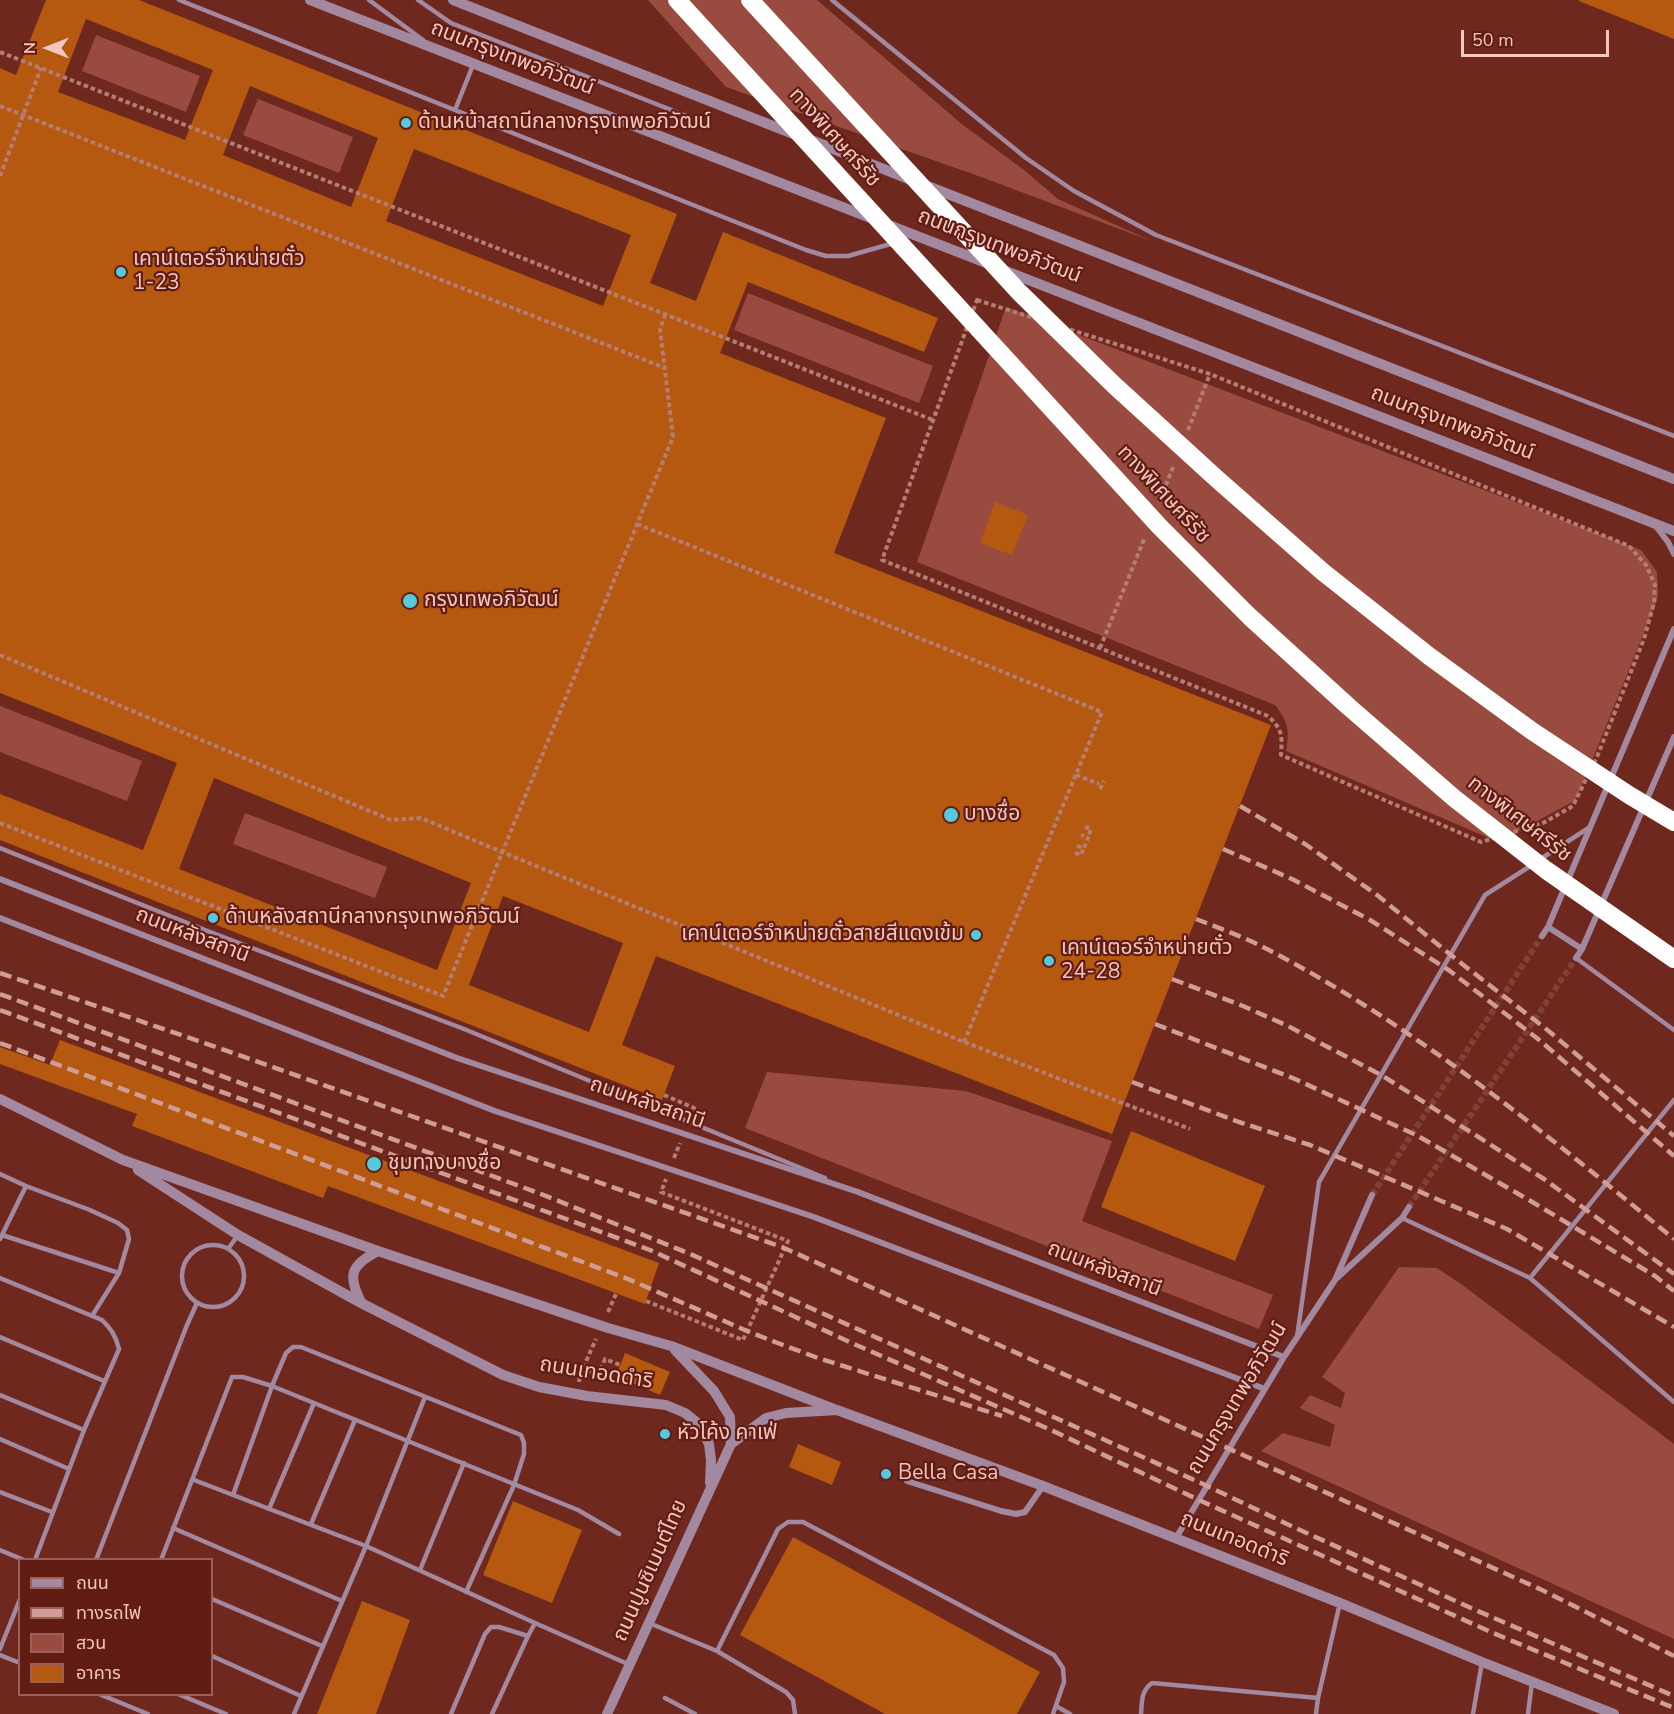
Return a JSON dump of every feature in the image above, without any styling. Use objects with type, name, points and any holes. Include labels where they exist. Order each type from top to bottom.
[{"type":"highway","name":"ทางพิเศษศรีรัช","points":[[677,0],[1160,526],[1250,617],[1454,798],[1546,870],[1674,958]]},
{"type":"highway","name":"ทางพิเศษศรีรัช","points":[[750,0],[1019,292],[1114,385],[1216,479],[1323,572],[1429,656],[1532,731],[1674,822]]},
{"type":"street","name":"ถนนกรุงเทพอภิวัฒน์","points":[[310,0],[1674,531]]},
{"type":"street","name":"ถนนกรุงเทพอภิวัฒน์","points":[[453,0],[1674,479]]},
{"type":"street","points":[[1654,524],[1668,542],[1674,555]]},
{"type":"street","points":[[1542,936],[1548,927],[1674,629]]},
{"type":"street","points":[[1576,958],[1582,949],[1674,737]]},
{"type":"street","name":"ถนนหลังสถานี","points":[[0,879],[457,1058],[858,1192],[1284,1358]]},
{"type":"street","points":[[0,918],[495,1111],[814,1217],[1265,1389]]},
{"type":"street","points":[[1548,927],[1582,949]]},
{"type":"street","name":"ถนนเทอดดำริ","points":[[0,1099],[123,1160],[238,1235],[361,1303],[503,1375],[539,1388],[666,1405],[685,1413],[694,1419],[709,1443],[710,1489]]},
{"type":"street","name":"ถนนเทอดดำริ","points":[[123,1160],[378,1251],[671,1346],[1043,1486],[1614,1714]]},
{"type":"street","name":"ถนนกรุงเทพอภิวัฒน์","points":[[1176,1538],[1284,1358],[1335,1280],[1372,1195]]},
{"type":"street","name":"ถนนกรุงเทพอภิวัฒน์","points":[[1335,1280],[1402,1218],[1409,1207]]},
{"type":"street","points":[[361,1303],[353,1287],[354,1269],[364,1258],[378,1251]]},
{"type":"street","name":"ถนนเทอดดำริ","points":[[671,1346],[714,1391],[730,1417],[731,1444]]},
{"type":"street","name":"ถนนเทอดดำริ","points":[[731,1444],[766,1418],[786,1413],[837,1410]]},
{"type":"street","name":"ถนนปูนซิเมนต์ไทย","points":[[607,1714],[731,1444]]},
{"type":"street","points":[[907,1480],[1016,1514],[1025,1512],[1043,1486]]},
{"type":"lane","points":[[179,0],[806,250],[826,256],[848,256],[918,236]]},
{"type":"lane","points":[[369,0],[437,50]]},
{"type":"lane","points":[[418,0],[451,23],[689,117]]},
{"type":"lane","points":[[832,0],[1026,158],[1074,191],[1156,235],[1674,436]]},
{"type":"lane","points":[[455,110],[473,65]]},
{"type":"lane","points":[[1296,1340],[1319,1182],[1485,896],[1590,827]]},
{"type":"lane","points":[[0,848],[194,926],[455,1026],[858,1192]]},
{"type":"lane","points":[[1576,958],[1674,1030]]},
{"type":"lane","points":[[1530,1278],[1674,1100]]},
{"type":"lane","points":[[0,1174],[90,1210],[118,1223],[127,1230],[129,1239],[119,1273],[92,1316]]},
{"type":"lane","points":[[26,1186],[1,1237],[119,1273]]},
{"type":"lane","points":[[1402,1218],[1530,1278],[1674,1402]]},
{"type":"lane","points":[[228,1249],[238,1235]]},
{"type":"lane","points":[[220,1245],[237,1256],[242,1265],[244,1276],[242,1287],[237,1296],[228,1303],[218,1306],[197,1303],[190,1297],[182,1279],[186,1260],[200,1247],[220,1245]]},
{"type":"lane","points":[[0,1278],[102,1320],[110,1327],[119,1349],[84,1430],[36,1558]]},
{"type":"lane","points":[[97,1558],[197,1303]]},
{"type":"lane","points":[[0,1337],[104,1381]]},
{"type":"lane","points":[[233,1495],[272,1386],[286,1353],[293,1347],[301,1347],[521,1436],[524,1443],[524,1454],[514,1485],[466,1592]]},
{"type":"lane","points":[[162,1558],[194,1480],[232,1377],[243,1377],[272,1386],[464,1463],[578,1510],[619,1534]]},
{"type":"lane","points":[[0,1395],[84,1430]]},
{"type":"lane","points":[[294,1714],[366,1546],[425,1397]]},
{"type":"lane","points":[[269,1509],[314,1403]]},
{"type":"lane","points":[[310,1524],[355,1420]]},
{"type":"lane","points":[[0,1439],[69,1469]]},
{"type":"lane","points":[[420,1570],[464,1463]]},
{"type":"lane","points":[[194,1480],[366,1546],[630,1665]]},
{"type":"lane","points":[[0,1492],[52,1512]]},
{"type":"lane","points":[[717,1651],[778,1529],[788,1522],[803,1522],[1054,1654],[1063,1668],[1064,1682],[1053,1714]]},
{"type":"lane","points":[[173,1528],[342,1601]]},
{"type":"lane","points":[[0,1550],[19,1558]]},
{"type":"lane","points":[[213,1599],[322,1646]]},
{"type":"lane","points":[[1316,1714],[1340,1603]]},
{"type":"lane","points":[[0,1649],[18,1604]]},
{"type":"lane","points":[[492,1714],[535,1623]]},
{"type":"lane","points":[[649,1623],[717,1651],[786,1692],[793,1700],[795,1714]]},
{"type":"lane","points":[[451,1714],[485,1634],[491,1626],[528,1636]]},
{"type":"lane","points":[[0,1655],[18,1662]]},
{"type":"lane","points":[[213,1656],[301,1696]]},
{"type":"lane","points":[[1473,1714],[1482,1662]]},
{"type":"lane","points":[[1528,1714],[1532,1682]]},
{"type":"lane","points":[[1141,1714],[1145,1688],[1152,1683],[1318,1698]]},
{"type":"lane","points":[[102,1696],[148,1714]]},
{"type":"lane","points":[[181,1696],[226,1714]]},
{"type":"lane","points":[[665,1698],[695,1714]]},
{"type":"lane","points":[[1056,1706],[1070,1714]]},
{"type":"path","points":[[0,52],[933,420]]},
{"type":"path","points":[[0,176],[41,68]]},
{"type":"path","points":[[0,106],[665,368]]},
{"type":"path","points":[[977,300],[1210,374],[1629,546],[1646,565],[1655,585],[1654,603],[1644,639],[1597,757],[1573,806],[1543,823],[1481,842],[1281,755],[1282,736],[1278,726],[1268,716],[882,560],[933,420],[977,300]]},
{"type":"path","points":[[0,823],[443,996],[673,437],[660,329],[665,315]]},
{"type":"path","points":[[637,524],[1102,712],[964,1042]]},
{"type":"path","points":[[0,655],[391,820],[421,818],[964,1042],[1191,1129]]},
{"type":"path","points":[[1076,775],[1098,784]]},
{"type":"path","points":[[1100,789],[1104,781]]},
{"type":"path","points":[[1075,853],[1081,855],[1088,838],[1091,829],[1085,827]]},
{"type":"path","points":[[1081,835],[1088,838]]},
{"type":"path","points":[[1077,846],[1084,848]]},
{"type":"path","points":[[664,1095],[694,1108],[688,1122]]},
{"type":"path","points":[[646,1301],[743,1340],[788,1240],[661,1192],[684,1134]]},
{"type":"path","points":[[577,1394],[583,1368],[616,1294]]},
{"type":"path","points":[[583,1368],[598,1375],[605,1359],[620,1365]]},
{"type":"green space","points":[[648,0],[817,0],[963,125],[1024,170],[1058,199],[1154,242],[984,178],[726,87]]},
{"type":"green space","points":[[96,35],[200,76],[186,112],[82,71]]},
{"type":"green space","points":[[258,99],[353,137],[339,173],[243,135]]},
{"type":"green space","points":[[748,293],[933,366],[919,403],[734,330]]},
{"type":"green space","points":[[1006,307],[1641,550],[1657,572],[1658,598],[1576,800],[1498,842],[1286,751],[1287,726],[1275,705],[917,562]]},
{"type":"green space","points":[[0,706],[142,761],[127,801],[0,752]]},
{"type":"green space","points":[[245,813],[387,867],[375,898],[233,844]]},
{"type":"green space","points":[[767,1072],[966,1091],[1112,1141],[1082,1221],[1273,1295],[1259,1329],[745,1128]]},
{"type":"green space","points":[[1399,1267],[1437,1268],[1674,1444],[1674,1639],[1261,1451],[1283,1433],[1330,1447],[1335,1425],[1300,1408],[1310,1395],[1341,1408],[1345,1393],[1322,1377]]},
{"type":"building","points":[[46,0],[139,0],[677,214],[650,283],[696,301],[723,232],[938,318],[924,352],[748,282],[720,353],[886,418],[834,553],[1271,725],[1112,1134],[656,956],[622,1045],[675,1066],[662,1100],[0,840],[0,794],[143,850],[177,763],[0,693],[0,68],[16,75]],"holes":[[[86,19],[213,70],[185,140],[58,92]],[[250,86],[378,138],[351,207],[223,155]],[[414,149],[631,235],[603,306],[386,221]],[[214,778],[471,883],[437,970],[179,869]],[[503,896],[623,943],[589,1032],[469,985]]]},
{"type":"building","points":[[1674,0],[1674,39],[1579,1]]},
{"type":"building","points":[[995,502],[1028,515],[1012,555],[980,543]]},
{"type":"building","points":[[60,1040],[659,1263],[645,1304],[328,1186],[323,1198],[132,1126],[137,1114],[0,1064],[0,1047],[50,1065]]},
{"type":"building","points":[[1131,1131],[1265,1186],[1235,1261],[1101,1207]]},
{"type":"building","points":[[625,1353],[670,1372],[660,1395],[616,1376]]},
{"type":"building","points":[[798,1444],[841,1462],[832,1485],[789,1467]]},
{"type":"building","points":[[513,1501],[582,1530],[552,1603],[483,1575]]},
{"type":"building","points":[[793,1537],[1040,1672],[1017,1714],[885,1714],[740,1635]]},
{"type":"building","points":[[362,1601],[410,1620],[376,1714],[317,1714]]},
{"type":"tunnel","points":[[1372,1195],[1542,936]]},
{"type":"tunnel","points":[[1409,1207],[1576,958]]},
{"type":"railway","points":[[1240,806],[1305,844],[1377,895],[1545,1028],[1674,1136]]},
{"type":"railway","points":[[1223,849],[1292,879],[1370,920],[1450,971],[1538,1039],[1674,1156]]},
{"type":"railway","points":[[1196,919],[1267,949],[1375,1012],[1478,1083],[1674,1239]]},
{"type":"railway","points":[[0,973],[782,1247],[1542,1590],[1674,1656]]},
{"type":"railway","points":[[1172,979],[1288,1026],[1383,1076],[1544,1179],[1674,1274]]},
{"type":"railway","points":[[0,994],[541,1194],[688,1253],[1203,1484],[1471,1608],[1674,1696]]},
{"type":"railway","points":[[0,1010],[650,1250],[854,1344],[1051,1430],[1199,1500],[1493,1633],[1674,1708]]},
{"type":"railway","points":[[1155,1024],[1295,1079],[1418,1136],[1655,1276],[1674,1291]]},
{"type":"railway","points":[[0,1043],[628,1279],[775,1342],[818,1358],[1002,1416]]},
{"type":"railway","points":[[1132,1082],[1239,1122],[1310,1145],[1507,1229],[1674,1327]]},
{"type":"place","name":"ด้านหน้าสถานีกลางกรุงเทพอภิวัฒน์","points":[[406,123]]},
{"type":"place","name":"เคาน์เตอร์จำหน่ายตั๋ว 1-23","points":[[121,272]]},
{"type":"place","name":"กรุงเทพอภิวัฒน์","points":[[410,601]]},
{"type":"place","name":"บางซื่อ","points":[[951,815]]},
{"type":"place","name":"ด้านหลังสถานีกลางกรุงเทพอภิวัฒน์","points":[[213,918]]},
{"type":"place","name":"เคาน์เตอร์จำหน่ายตั๋วสายสีแดงเข้ม","points":[[976,935]]},
{"type":"place","name":"เคาน์เตอร์จำหน่ายตั๋ว 24-28","points":[[1049,961]]},
{"type":"place","name":"ชุมทางบางซื่อ","points":[[374,1164]]},
{"type":"place","name":"หัวโค้ง คาเฟ่","points":[[665,1434]]},
{"type":"place","name":"Bella Casa","points":[[886,1474]]}]
